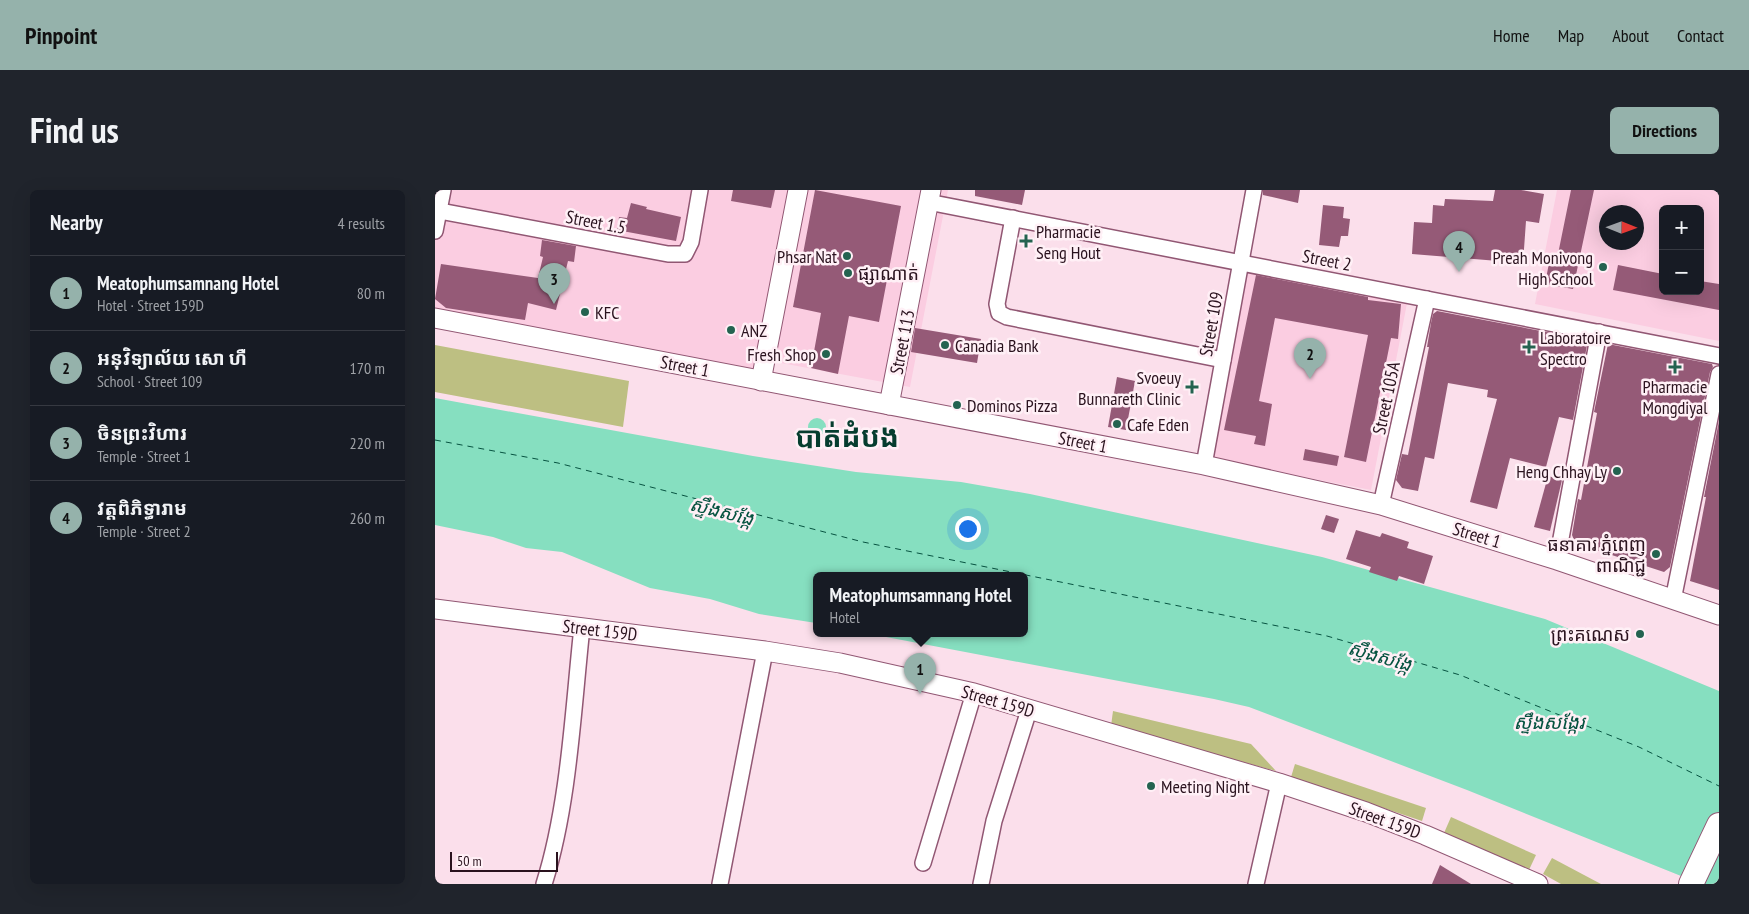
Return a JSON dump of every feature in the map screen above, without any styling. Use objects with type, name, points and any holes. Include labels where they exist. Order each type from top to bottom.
[{"type":"main road","points":[[1691,884],[1719,825]]},
{"type":"street","points":[[435,231],[437,210],[443,190]]},
{"type":"street","name":"Street 1.5","points":[[437,210],[668,254],[685,254],[691,242],[700,190]]},
{"type":"street","points":[[761,381],[798,190]]},
{"type":"street","name":"Street 109","points":[[1203,465],[1254,190]]},
{"type":"street","name":"Street 2","points":[[929,196],[1013,218],[1719,356]]},
{"type":"street","name":"Street 113","points":[[889,405],[929,196]]},
{"type":"street","points":[[1013,218],[997,304],[999,313],[1007,318],[1223,360]]},
{"type":"street","name":"Street 105A","points":[[1381,505],[1427,299]]},
{"type":"street","name":"Street 1","points":[[435,318],[1203,465],[1381,505],[1557,560],[1719,615]]},
{"type":"street","points":[[1557,560],[1599,332]]},
{"type":"street","points":[[1673,600],[1719,374]]},
{"type":"street","name":"Street 159D","points":[[435,609],[765,650],[840,663],[974,694],[1279,783],[1366,812],[1425,834],[1538,884]]},
{"type":"street","points":[[544,884],[551,863],[563,795],[582,627]]},
{"type":"street","points":[[720,884],[765,650]]},
{"type":"street","points":[[923,863],[974,694]]},
{"type":"street","points":[[981,884],[994,821],[1029,710]]},
{"type":"street","points":[[1255,884],[1279,783]]},
{"type":"shaded area","points":[[435,190],[948,190],[910,387],[765,360],[761,381],[435,318]]},
{"type":"shaded area","name":"Preah Monivong High School","points":[[1557,190],[1719,190],[1719,341],[1535,304]]},
{"type":"shaded area","points":[[1248,267],[1408,298],[1371,490],[1211,459]]},
{"type":"shaded area","points":[[435,345],[629,381],[623,427],[435,392]]},
{"type":"shaded area","points":[[1113,711],[1251,744],[1276,771],[1111,726]]},
{"type":"shaded area","points":[[1295,764],[1426,808],[1422,821],[1291,777]]},
{"type":"shaded area","points":[[1451,817],[1536,855],[1528,872],[1444,833]]},
{"type":"shaded area","points":[[1552,858],[1601,884],[1561,884],[1543,874]]},
{"type":"water","name":"ស្ទឹងសង្កែរ","points":[[435,398],[753,456],[856,472],[961,482],[1030,494],[1322,557],[1545,619],[1719,691],[1719,884],[1701,884],[1467,790],[1249,707],[886,637],[1028,637],[1028,572],[813,572],[813,623],[759,614],[710,599],[650,588],[562,552],[526,548],[493,537],[435,525]]},
{"type":"water","points":[[813,418],[821,418],[826,423],[824,434],[813,436],[808,431],[808,423]]},
{"type":"building","points":[[733,190],[775,190],[771,208],[731,201]]},
{"type":"building","name":"Phsar Nat","points":[[815,190],[901,206],[879,322],[849,316],[838,374],[811,368],[821,313],[793,307]]},
{"type":"building","points":[[975,190],[1025,190],[1022,205],[975,196]]},
{"type":"building","points":[[1263,190],[1300,190],[1298,203],[1263,195]]},
{"type":"building","points":[[1495,190],[1521,190],[1544,194],[1539,223],[1526,221],[1523,263],[1412,254],[1414,222],[1432,223],[1433,205],[1444,206],[1445,199],[1493,201]]},
{"type":"building","points":[[1571,190],[1594,190],[1573,289],[1545,284],[1549,263],[1556,264]]},
{"type":"building","points":[[631,203],[647,207],[646,209],[681,217],[676,241],[617,230],[619,217],[627,218]]},
{"type":"building","points":[[1323,205],[1344,207],[1343,218],[1350,219],[1348,236],[1341,236],[1339,247],[1319,245]]},
{"type":"building","points":[[542,240],[576,246],[574,262],[568,261],[556,310],[528,303],[525,320],[446,308],[435,299],[441,264],[538,278],[543,257],[540,256]]},
{"type":"building","points":[[1618,265],[1659,273],[1659,295],[1704,295],[1704,282],[1719,284],[1719,310],[1613,290]]},
{"type":"building","points":[[1256,275],[1368,297],[1368,300],[1401,304],[1398,339],[1391,338],[1366,462],[1344,457],[1368,335],[1275,318],[1259,401],[1272,404],[1265,446],[1254,444],[1256,436],[1224,430]]},
{"type":"building","points":[[1437,311],[1588,340],[1573,420],[1559,417],[1546,467],[1510,458],[1497,509],[1470,502],[1497,399],[1487,397],[1488,390],[1448,383],[1434,459],[1425,457],[1418,491],[1402,488],[1396,480],[1402,454],[1408,455],[1429,347],[1427,347],[1431,323],[1433,314]]},
{"type":"building","name":"Canadia Bank","points":[[915,328],[981,339],[977,363],[911,352]]},
{"type":"building","points":[[1608,344],[1712,364],[1713,367],[1710,372],[1670,567],[1664,572],[1581,545],[1574,540],[1572,535],[1578,499],[1581,500],[1597,413],[1594,412]]},
{"type":"building","points":[[1117,377],[1135,381],[1126,430],[1108,427]]},
{"type":"building","points":[[1719,421],[1719,590],[1690,581]]},
{"type":"building","points":[[1305,449],[1339,456],[1337,466],[1303,460]]},
{"type":"building","points":[[1548,476],[1562,480],[1550,531],[1534,527]]},
{"type":"building","points":[[1326,515],[1339,519],[1334,533],[1321,529]]},
{"type":"building","points":[[1356,530],[1380,537],[1382,533],[1409,542],[1407,548],[1433,556],[1424,584],[1399,576],[1397,581],[1369,572],[1371,567],[1346,559]]},
{"type":"building","points":[[1440,865],[1471,884],[1432,884]]},
{"type":"ferry route","points":[[435,440],[558,463],[863,542],[1011,572]]},
{"type":"ferry route","points":[[1028,575],[1327,636],[1460,675],[1639,747],[1719,786]]},
{"type":"place","name":"Pharmacie Seng Hout","points":[[1026,241]]},
{"type":"place","name":"Phsar Nat","points":[[847,256]]},
{"type":"place","name":"Preah Monivong High School","points":[[1603,267]]},
{"type":"place","name":"វត្តពិភិទ្ធារាម","points":[[1459,272]]},
{"type":"place","name":"ផ្សាណាត់","points":[[848,273]]},
{"type":"place","name":"ចិនព្រះវិហារ","points":[[554,304]]},
{"type":"place","name":"KFC","points":[[585,312]]},
{"type":"place","name":"ANZ","points":[[731,330]]},
{"type":"place","name":"Canadia Bank","points":[[945,345]]},
{"type":"place","name":"Laboratoire Spectro","points":[[1529,347]]},
{"type":"place","name":"Fresh Shop","points":[[826,354]]},
{"type":"place","name":"Pharmacie Mongdiyal","points":[[1675,367]]},
{"type":"place","name":"អនុវិទ្យាល័យ សោ ហឺ","points":[[1310,379]]},
{"type":"place","name":"Svoeuy Bunnareth Clinic","points":[[1192,387]]},
{"type":"place","name":"Dominos Pizza","points":[[957,405]]},
{"type":"place","name":"Cafe Eden","points":[[1117,424]]},
{"type":"place","name":"Heng Chhay Ly","points":[[1617,471]]},
{"type":"place","name":"ធនាគារ ភ្នំពេញ ពាណិជ្ជ","points":[[1656,554]]},
{"type":"place","name":"ព្រះគណេស","points":[[1640,634]]},
{"type":"place","name":"Meatophumsamnang Hotel","points":[[920,694]]},
{"type":"place","name":"Meeting Night","points":[[1151,786]]},
{"type":"district","name":"បាត់ដំបង","points":[[847,436]]},
{"type":"water label","name":"ស្ទឹងសង្កែ","points":[[722,511]]},
{"type":"water label","name":"ស្ទឹងសង្កែ","points":[[1380,656]]}]
